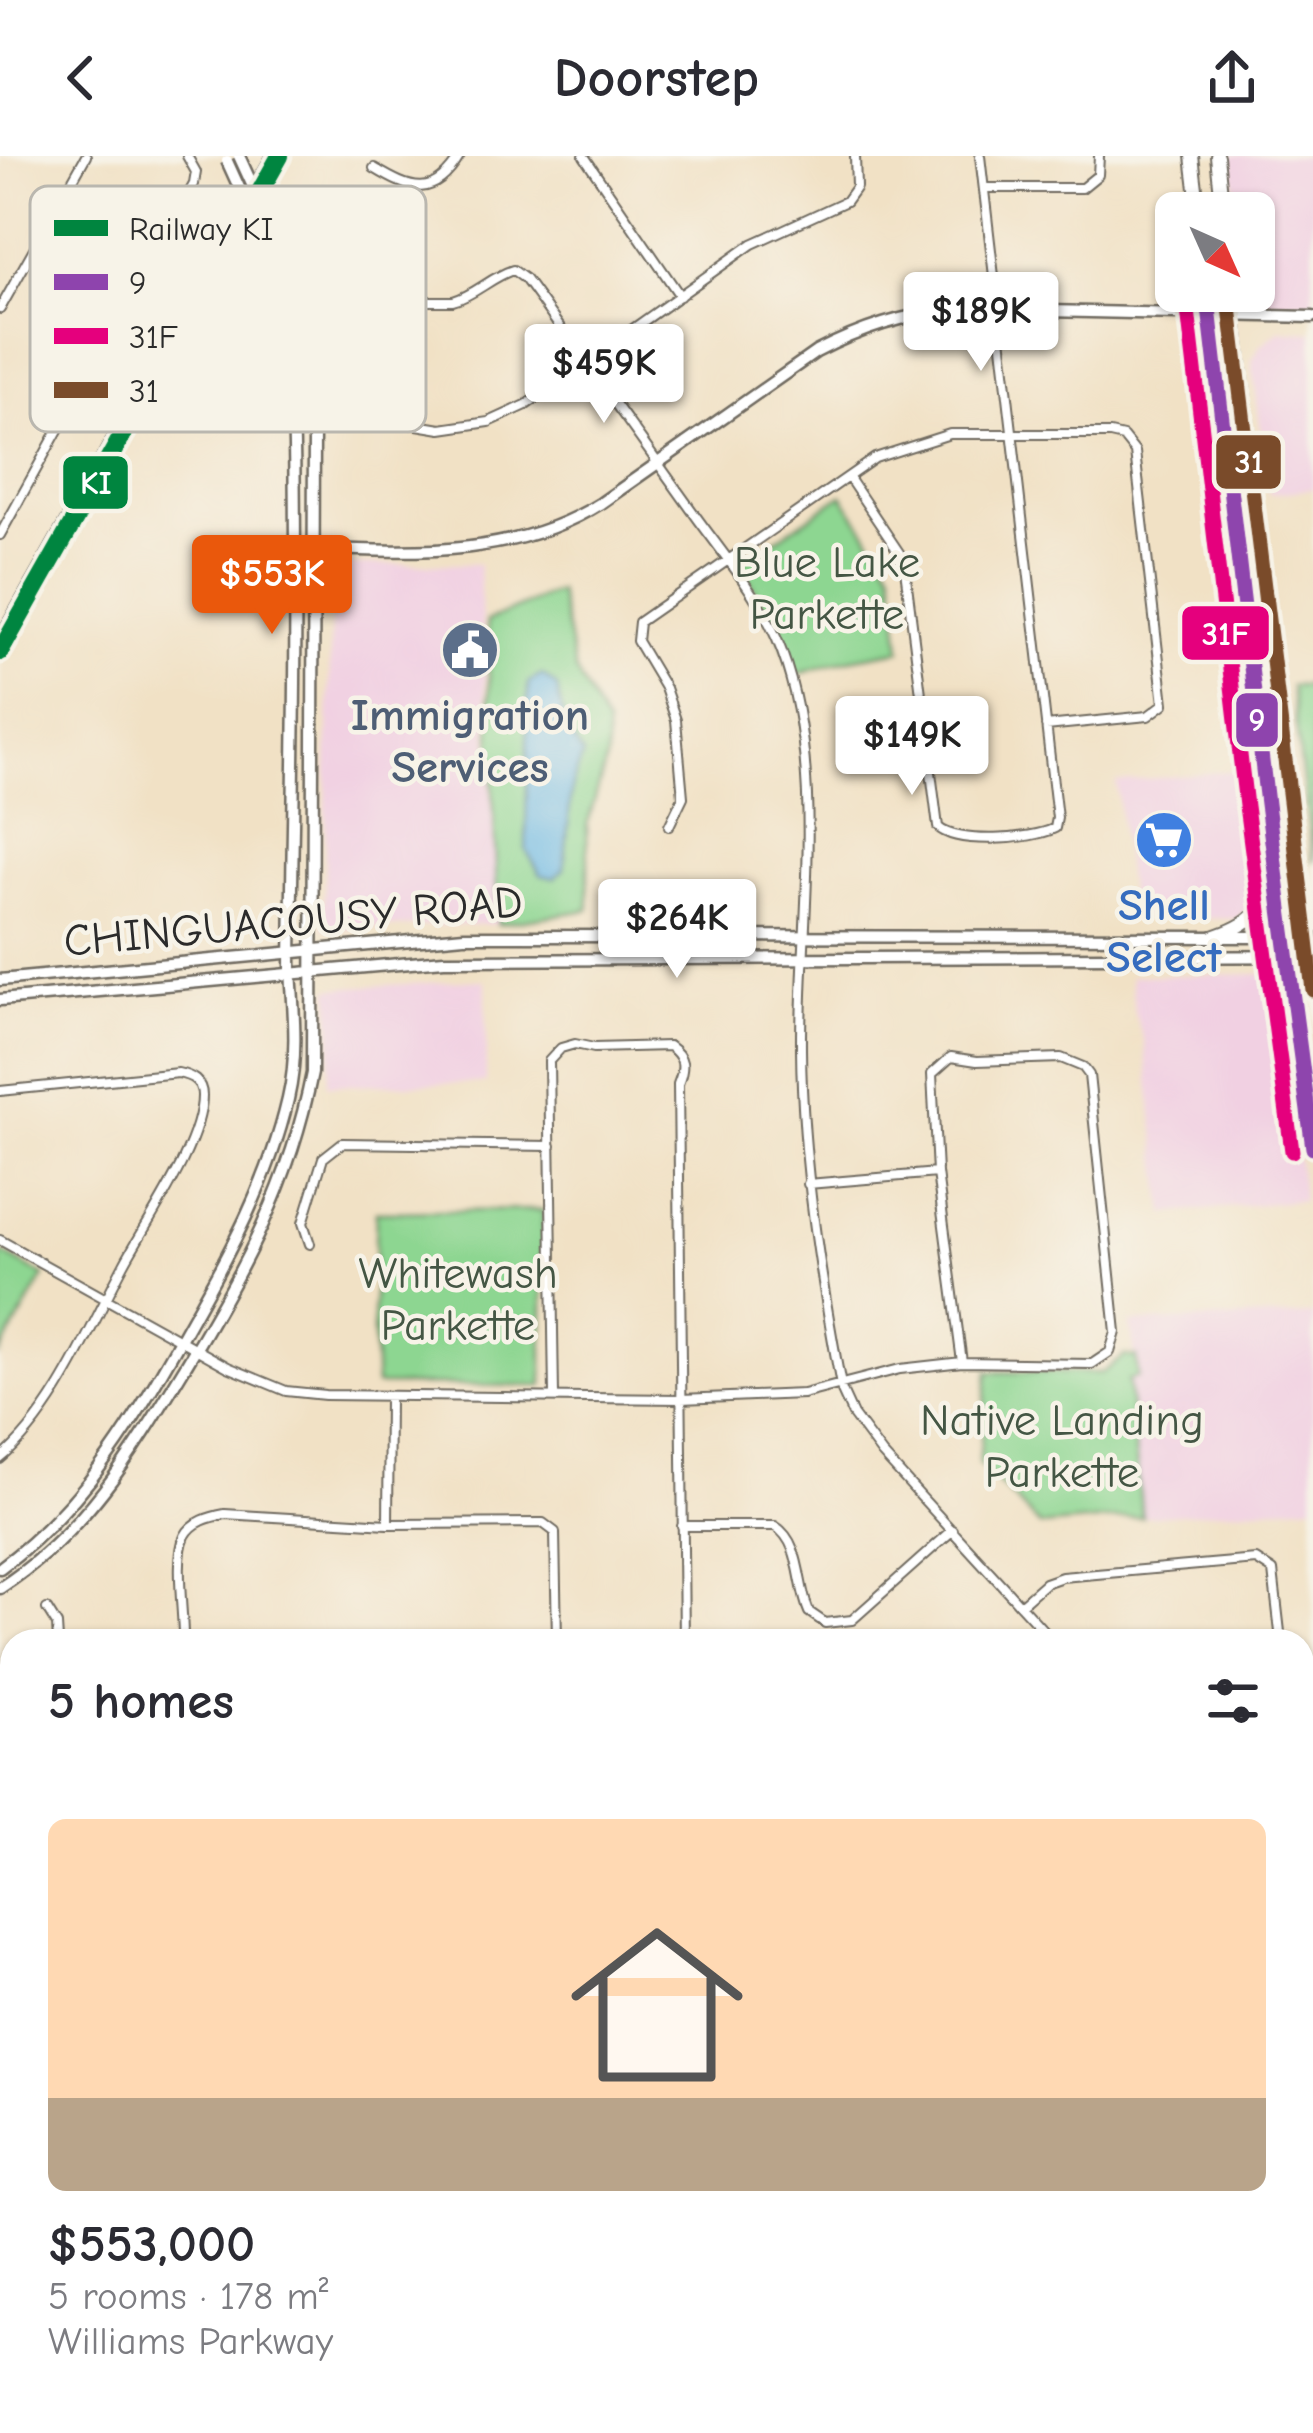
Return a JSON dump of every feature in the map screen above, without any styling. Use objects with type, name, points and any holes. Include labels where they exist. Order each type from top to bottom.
[{"type":"main road","points":[[1192,156],[1196,192]]},
{"type":"main road","points":[[1217,156],[1221,192]]},
{"type":"main road","points":[[230,158],[249,186]]},
{"type":"main road","points":[[295,548],[438,551],[529,537],[576,519],[782,373],[851,334],[917,314],[995,310],[1313,317]]},
{"type":"main road","points":[[1210,312],[1313,1148]]},
{"type":"main road","points":[[1235,312],[1313,976]]},
{"type":"main road","points":[[0,1568],[54,1524],[98,1475],[246,1220],[278,1136],[294,1056],[292,432]]},
{"type":"main road","points":[[0,1588],[34,1565],[87,1516],[111,1486],[258,1239],[296,1149],[312,1072],[314,432]]},
{"type":"main road","points":[[1213,937],[1256,916],[1276,873]]},
{"type":"main road","name":"CHINGUACOUSY ROAD","points":[[0,980],[444,937],[1311,937]]},
{"type":"main road","name":"CHINGUACOUSY ROAD","points":[[0,1000],[444,960],[1312,956]]},
{"type":"street","points":[[69,186],[86,156]]},
{"type":"street","points":[[187,156],[196,172],[193,186]]},
{"type":"street","points":[[426,188],[448,175],[460,156]]},
{"type":"street","points":[[584,156],[680,296]]},
{"type":"street","points":[[426,426],[489,422],[526,405],[763,237],[846,201],[856,187],[855,156]]},
{"type":"street","points":[[849,478],[900,554],[905,569],[938,827],[953,836],[1022,838],[1055,828],[980,156]]},
{"type":"street","points":[[985,188],[1082,188],[1098,175],[1099,156]]},
{"type":"street","points":[[374,168],[414,186]]},
{"type":"street","points":[[0,309],[30,256]]},
{"type":"street","points":[[426,301],[453,301],[513,270],[525,278],[771,624],[792,681],[807,807],[802,1110],[808,1184],[840,1383],[853,1415],[883,1454],[1042,1629]]},
{"type":"street","points":[[0,535],[57,432]]},
{"type":"street","points":[[669,826],[683,797],[676,720],[665,688],[638,641],[639,622],[875,458],[926,439],[950,434],[1110,434],[1123,437],[1135,452],[1164,704],[1148,716],[1046,726]]},
{"type":"street","points":[[554,1396],[549,1061],[561,1048],[575,1044],[669,1046],[677,1052],[683,1070],[678,1084],[684,1629]]},
{"type":"street","points":[[0,1240],[196,1349],[286,1391],[389,1399],[681,1399],[803,1394],[900,1369],[962,1362],[1092,1364],[1103,1359],[1115,1343],[1087,1071],[1060,1058],[992,1061],[951,1057],[932,1073],[929,1086],[937,1173],[962,1362]]},
{"type":"street","points":[[0,1091],[178,1073],[197,1081],[202,1090],[176,1172],[37,1418],[0,1460]]},
{"type":"street","points":[[310,1244],[303,1222],[323,1158],[342,1143],[551,1146]]},
{"type":"street","points":[[808,1184],[937,1173]]},
{"type":"street","points":[[388,1525],[389,1399]]},
{"type":"street","points":[[183,1629],[185,1535],[201,1520],[226,1514],[388,1525],[543,1523],[555,1532],[559,1549],[557,1629]]},
{"type":"street","points":[[682,1526],[775,1526],[784,1532],[792,1544],[804,1601],[816,1619],[825,1623],[852,1620],[953,1530]]},
{"type":"street","points":[[1020,1605],[1045,1583],[1062,1577],[1256,1560],[1273,1571],[1280,1629]]},
{"type":"street","points":[[46,1610],[57,1629]]},
{"type":"shaded area","points":[[1232,156],[1313,156],[1313,303],[1275,303],[1275,192],[1235,192]]},
{"type":"shaded area","points":[[1279,331],[1313,332],[1313,489],[1269,494],[1252,361],[1260,346]]},
{"type":"shaded area","points":[[479,564],[498,924],[323,929],[332,571],[339,565]]},
{"type":"shaded area","points":[[1241,770],[1258,890],[1251,906],[1236,919],[1131,916],[1116,782]]},
{"type":"shaded area","points":[[1265,974],[1275,983],[1303,1200],[1165,1214],[1144,1041],[1134,1013],[1131,976]]},
{"type":"shaded area","points":[[486,980],[486,1083],[327,1085],[332,1041],[330,988]]},
{"type":"shaded area","points":[[1313,1315],[1313,1504],[1142,1517],[1128,1379],[1138,1377],[1130,1323]]},
{"type":"green space","name":"Blue Lake Parkette","points":[[842,495],[893,572],[901,650],[795,675],[776,626],[740,564]]},
{"type":"green space","points":[[558,591],[576,672],[606,726],[607,758],[587,825],[589,910],[498,924],[487,621]]},
{"type":"green space","points":[[1291,686],[1313,686],[1313,862]]},
{"type":"green space","name":"Whitewash Parkette","points":[[543,1210],[543,1386],[376,1385],[376,1212]]},
{"type":"green space","points":[[0,1256],[44,1276],[0,1353]]},
{"type":"green space","name":"Native Landing Parkette","points":[[1124,1356],[1136,1357],[1138,1377],[1128,1380],[1142,1517],[1040,1526],[979,1463],[988,1372],[1102,1373]]},
{"type":"water","points":[[542,675],[557,687],[565,727],[583,755],[572,785],[564,869],[554,878],[541,875],[526,850],[528,683]]},
{"type":"railway","points":[[249,186],[266,156]]},
{"type":"railway","points":[[0,627],[110,432]]},
{"type":"rail line","name":"KI","points":[[263,186],[280,156]]},
{"type":"rail line","name":"KI","points":[[0,652],[124,432]]},
{"type":"transit line","name":"31F","points":[[1188,312],[1292,1151]]},
{"type":"transit line","name":"9","points":[[1209,312],[1313,1148]]},
{"type":"transit line","name":"31","points":[[1231,312],[1313,990]]},
{"type":"place","name":"Immigration Services","points":[[470,650]]},
{"type":"place","name":"Shell Select","points":[[1164,840]]}]
